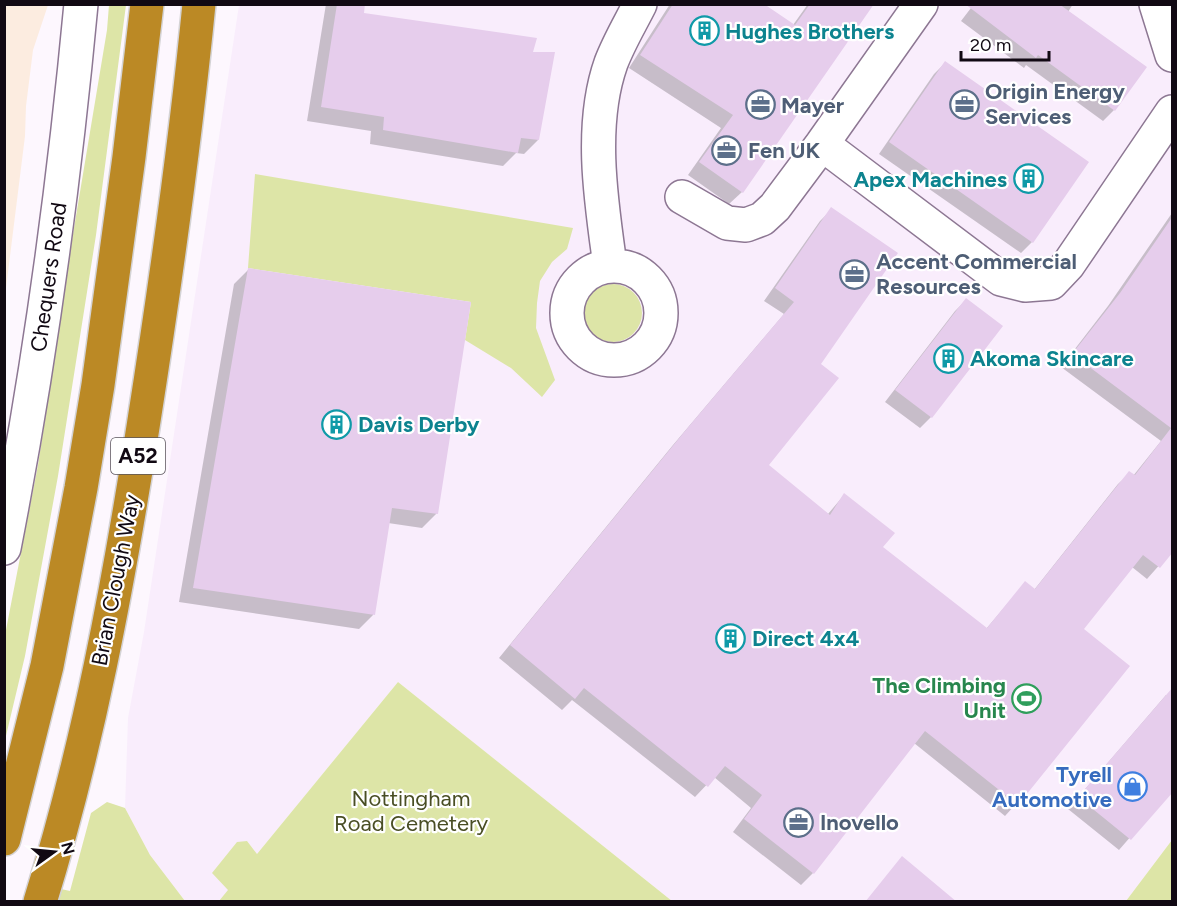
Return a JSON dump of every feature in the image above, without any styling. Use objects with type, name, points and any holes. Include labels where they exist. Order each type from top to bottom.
[{"type":"highway","name":"A52","points":[[4,839],[47,666],[81,488],[98,385],[147,4]]},
{"type":"highway","name":"Brian Clough Way","points":[[40,902],[81,749],[121,561],[161,315],[199,4]]},
{"type":"street","name":"Chequers Road","points":[[4,548],[30,408],[48,284],[81,4]]},
{"type":"street","points":[[610,265],[600,193],[600,116],[611,64],[640,4]]},
{"type":"street","points":[[682,197],[727,223],[746,225],[762,219],[775,207],[822,144],[921,4]]},
{"type":"street","points":[[1156,4],[1173,55]]},
{"type":"street","points":[[822,144],[1000,279],[1025,285],[1051,283],[1068,265],[1173,112]]},
{"type":"shaded area","points":[[5,4],[48,5],[33,50],[5,296]]},
{"type":"shaded area","points":[[239,5],[1172,5],[1172,840],[1126,901],[672,901],[398,682],[257,854],[247,841],[213,873],[239,901],[185,901],[150,855],[125,808],[128,718],[144,632]]},
{"type":"green space","points":[[109,5],[126,5],[96,235],[58,476],[25,656],[5,740],[5,635],[38,465],[107,30]]},
{"type":"green space","points":[[255,174],[573,228],[567,249],[552,262],[540,281],[537,303],[536,328],[555,380],[542,397],[511,368],[465,340],[471,302],[248,268]]},
{"type":"green space","points":[[607,284],[619,284],[634,292],[642,307],[642,319],[634,334],[619,342],[607,342],[592,334],[584,319],[584,307],[592,292]]},
{"type":"green space","name":"Nottingham Road Cemetery","points":[[398,682],[672,901],[219,901],[228,890],[212,873],[237,842],[247,841],[257,854]]},
{"type":"green space","points":[[107,802],[125,808],[150,855],[185,901],[58,901],[61,889],[70,891],[91,813]]},
{"type":"green space","points":[[1172,840],[1172,901],[1126,901]]},
{"type":"building","points":[[337,4],[365,4],[364,13],[537,38],[533,52],[555,52],[539,140],[521,138],[518,153],[383,130],[384,117],[321,107]]},
{"type":"building","points":[[673,4],[764,4],[795,25],[810,4],[874,4],[743,193],[699,162],[733,115],[640,55]]},
{"type":"building","points":[[965,4],[1059,4],[1147,67],[1115,111],[1038,55],[1036,58]]},
{"type":"building","points":[[945,61],[1089,162],[1033,243],[889,142]]},
{"type":"building","points":[[831,207],[898,253],[821,364],[839,378],[769,465],[830,515],[844,493],[895,533],[883,547],[987,628],[1025,581],[1035,589],[1129,471],[1135,475],[1171,428],[1072,354],[1120,293],[1173,216],[1173,552],[1160,568],[1143,555],[1084,629],[1130,666],[1018,805],[925,731],[814,874],[744,819],[762,795],[725,766],[708,787],[584,688],[575,699],[510,645],[794,302],[775,288]]},
{"type":"building","name":"Davis Derby","points":[[248,268],[471,302],[438,514],[392,508],[375,615],[193,588]]},
{"type":"building","name":"Akoma Skincare","points":[[966,298],[1003,326],[932,418],[895,390]]},
{"type":"building","points":[[1173,687],[1173,792],[1131,840],[1078,797]]},
{"type":"building","points":[[902,856],[957,902],[865,902]]},
{"type":"place","name":"Hughes Brothers","points":[[704,31]]},
{"type":"place","name":"Origin Energy Services","points":[[964,104]]},
{"type":"place","name":"Mayer","points":[[760,105]]},
{"type":"place","name":"Fen UK","points":[[727,150]]},
{"type":"place","name":"Apex Machines","points":[[1028,179]]},
{"type":"place","name":"Accent Commercial Resources","points":[[855,274]]},
{"type":"place","name":"Akoma Skincare","points":[[949,358]]},
{"type":"place","name":"Davis Derby","points":[[337,424]]},
{"type":"place","name":"Direct 4x4","points":[[731,638]]},
{"type":"place","name":"The Climbing Unit","points":[[1027,698]]},
{"type":"place","name":"Tyrell Automotive","points":[[1133,787]]},
{"type":"place","name":"Inovello","points":[[799,822]]}]
